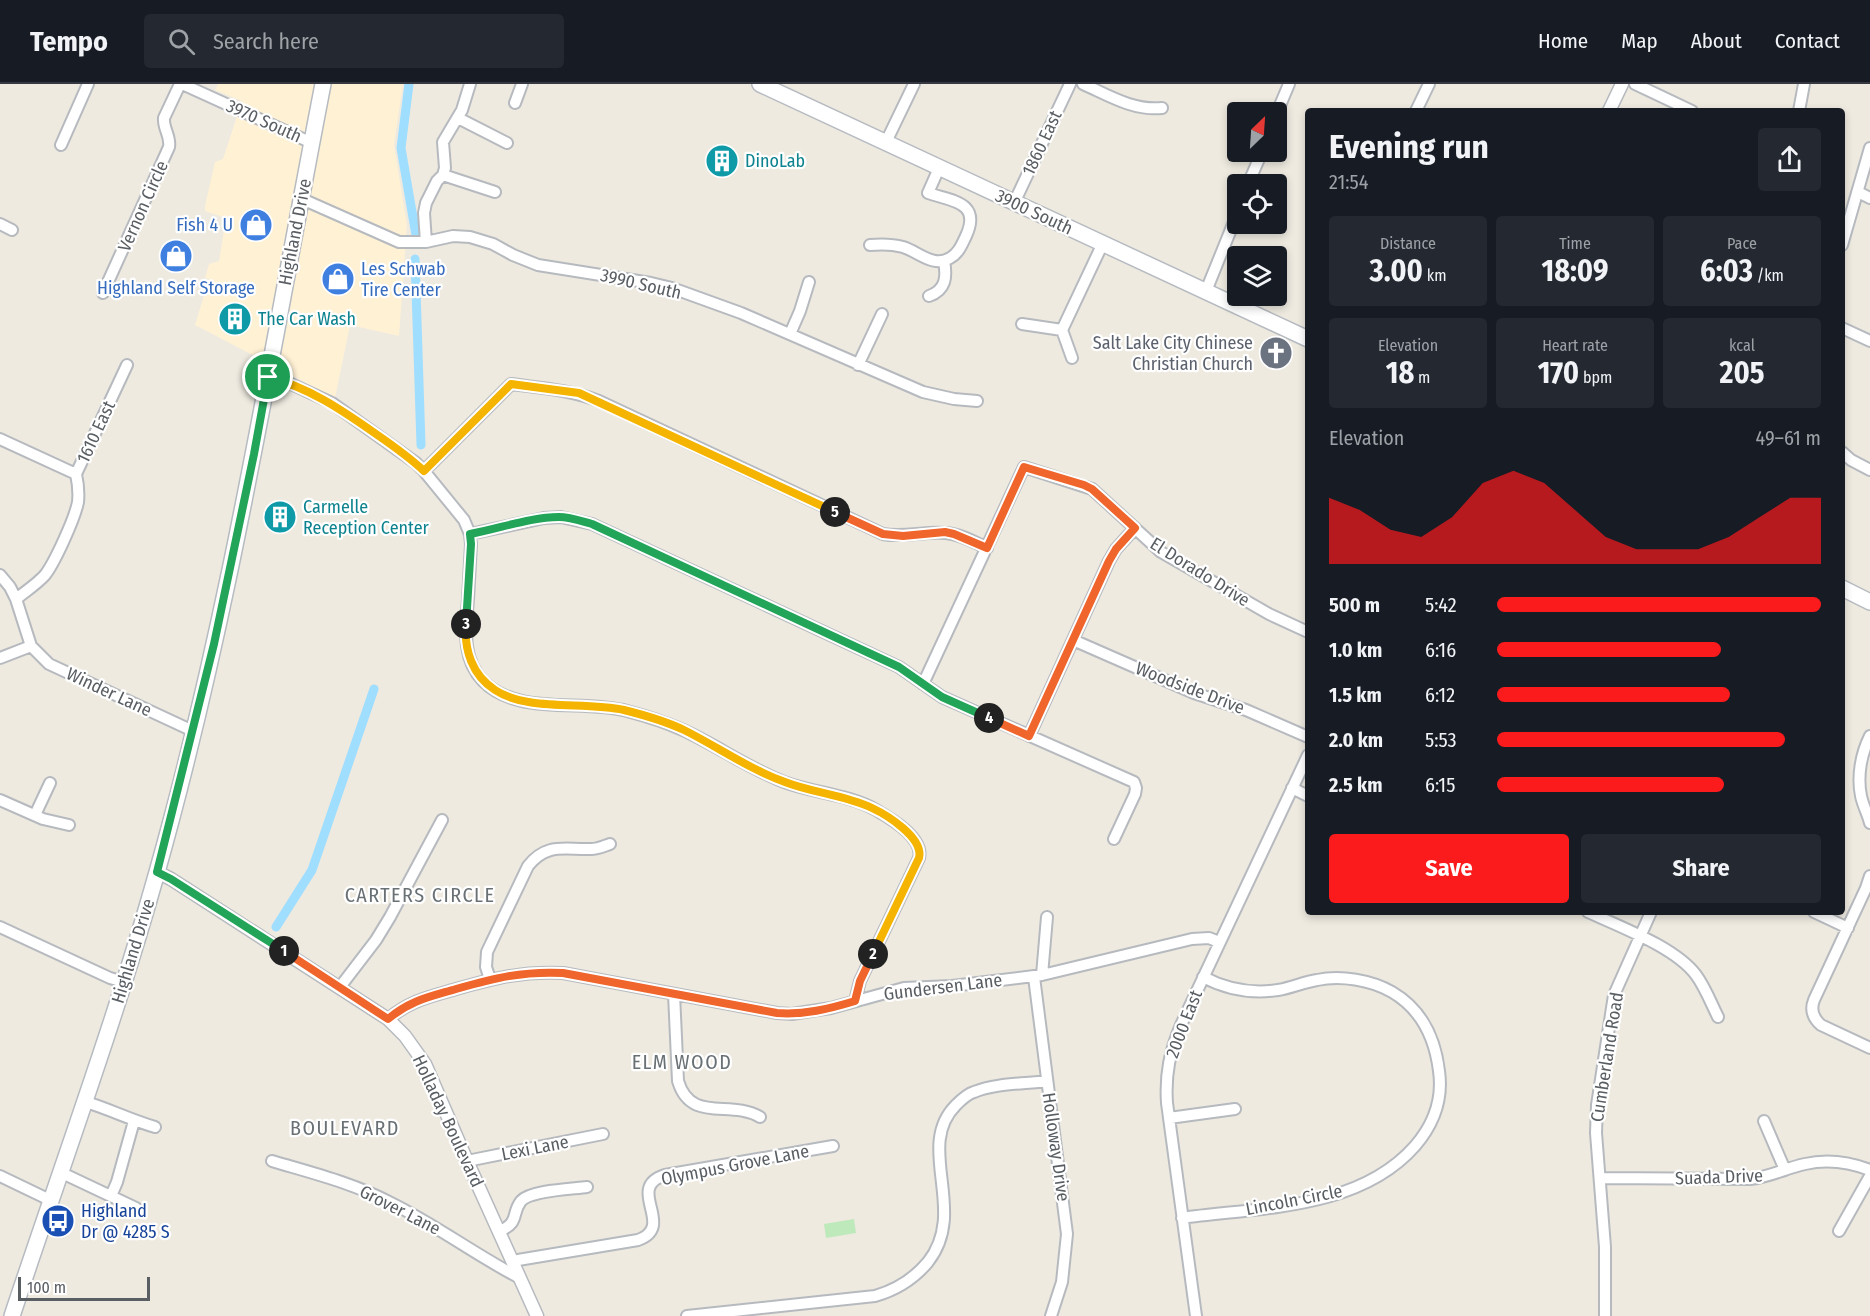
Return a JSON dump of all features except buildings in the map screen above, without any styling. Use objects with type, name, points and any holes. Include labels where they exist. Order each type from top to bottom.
[{"type":"main road","name":"Highland Drive","points":[[12,1316],[86,1102],[124,982],[157,872],[193,731],[216,635],[254,454],[323,84]]},
{"type":"main road","name":"3900 South","points":[[759,84],[1305,338]]},
{"type":"main road","points":[[1845,590],[1870,602]]},
{"type":"street","points":[[61,145],[88,84]]},
{"type":"street","name":"3970 South","points":[[181,84],[312,143]]},
{"type":"street","name":"Vernon Circle","points":[[103,293],[169,147],[170,137],[164,124],[164,118],[181,84]]},
{"type":"street","points":[[426,242],[424,213],[426,203],[437,181],[443,175],[445,168],[443,142],[458,118],[470,84]]},
{"type":"street","points":[[515,103],[522,84]]},
{"type":"street","points":[[886,142],[914,84]]},
{"type":"street","name":"1860 East","points":[[1014,203],[1070,84]]},
{"type":"street","points":[[1083,84],[1135,107],[1148,110],[1161,108]]},
{"type":"street","points":[[1281,102],[1289,84]]},
{"type":"street","points":[[1417,108],[1429,84]]},
{"type":"street","points":[[1610,108],[1622,84]]},
{"type":"street","points":[[1635,84],[1686,108]]},
{"type":"street","points":[[1800,108],[1804,84]]},
{"type":"street","points":[[458,118],[507,143]]},
{"type":"street","points":[[1845,235],[1870,148]]},
{"type":"street","points":[[870,245],[897,246],[930,261],[944,261],[956,254],[969,229],[970,221],[968,213],[958,201],[928,193],[939,168]]},
{"type":"street","points":[[443,175],[495,192]]},
{"type":"street","points":[[1858,192],[1870,198]]},
{"type":"street","name":"3990 South","points":[[302,199],[399,242],[426,242],[445,237],[470,237],[493,244],[538,265],[672,288],[741,313],[933,395],[977,401]]},
{"type":"street","points":[[0,224],[12,230]]},
{"type":"street","points":[[1206,291],[1229,234]]},
{"type":"street","points":[[1072,358],[1062,330],[1103,243]]},
{"type":"street","points":[[929,296],[939,292],[945,282],[944,261]]},
{"type":"street","points":[[790,334],[809,282]]},
{"type":"street","points":[[858,364],[882,314]]},
{"type":"street","points":[[1022,324],[1062,330]]},
{"type":"street","points":[[1845,329],[1870,341]]},
{"type":"street","name":"1610 East","points":[[16,599],[48,571],[75,513],[78,502],[76,474],[127,365]]},
{"type":"street","points":[[268,377],[289,383],[332,403],[389,443],[424,471],[464,520],[470,534],[471,544],[465,641],[473,666],[482,680],[493,689],[508,698],[523,702],[592,705],[656,719],[675,726],[755,770],[805,789],[873,808],[909,833],[919,850],[919,858],[860,981],[855,1001]]},
{"type":"street","points":[[424,471],[511,384],[556,389],[579,393],[599,401],[883,534],[903,536],[945,532],[987,548]]},
{"type":"street","points":[[0,439],[76,474]]},
{"type":"street","points":[[1845,455],[1870,470]]},
{"type":"street","name":"El Dorado Drive","points":[[923,684],[1024,467],[1092,489],[1161,552],[1269,614],[1305,631]]},
{"type":"street","points":[[470,534],[544,518],[561,517],[592,524],[899,667],[942,697],[1127,778],[1136,785],[1135,794],[1114,838]]},
{"type":"street","points":[[1029,736],[1116,549],[1135,528]]},
{"type":"street","points":[[0,575],[16,599],[31,646],[0,658]]},
{"type":"street","name":"Woodside Drive","points":[[1073,640],[1194,693],[1246,710],[1305,736]]},
{"type":"street","name":"Winder Lane","points":[[31,646],[49,664],[193,731]]},
{"type":"street","points":[[1870,736],[1862,752],[1860,773],[1861,797],[1870,823]]},
{"type":"street","name":"2000 East","points":[[1196,1316],[1169,1118],[1166,1083],[1170,1056],[1181,1025],[1219,942],[1305,761]]},
{"type":"street","points":[[35,815],[50,783]]},
{"type":"street","points":[[1292,788],[1305,794]]},
{"type":"street","points":[[0,800],[52,822],[69,825]]},
{"type":"street","points":[[340,987],[376,940],[442,820]]},
{"type":"street","points":[[490,979],[486,966],[488,952],[528,866],[533,860],[550,849],[593,849],[610,844]]},
{"type":"street","name":"Holladay Boulevard","points":[[157,872],[340,987],[388,1019],[405,1036],[425,1064],[537,1316]]},
{"type":"street","points":[[1870,876],[1813,1003],[1812,1014],[1821,1025],[1870,1048]]},
{"type":"street","points":[[1594,915],[1640,936],[1691,970],[1699,979],[1718,1017]]},
{"type":"street","name":"Cumberland Road","points":[[1605,1316],[1605,1246],[1596,1115],[1616,989],[1650,915]]},
{"type":"street","points":[[1820,915],[1848,928]]},
{"type":"street","name":"Holloway Drive","points":[[1047,917],[1038,976],[1047,1081],[1067,1234],[1062,1282],[1051,1316]]},
{"type":"street","points":[[0,927],[110,978],[124,982]]},
{"type":"street","name":"Gundersen Lane","points":[[388,1019],[413,1002],[513,974],[563,973],[792,1014],[831,1008],[904,988],[952,986],[1038,976],[1192,939],[1209,938],[1219,942]]},
{"type":"street","name":"Lincoln Circle","points":[[1182,1218],[1291,1205],[1319,1199],[1354,1187],[1378,1175],[1408,1154],[1423,1137],[1434,1117],[1439,1100],[1440,1080],[1437,1056],[1426,1024],[1413,1007],[1392,992],[1369,982],[1342,978],[1319,979],[1279,990],[1255,991],[1217,985],[1203,977]]},
{"type":"street","points":[[674,994],[678,1081],[682,1094],[699,1107],[744,1110],[760,1117]]},
{"type":"street","points":[[687,1316],[875,1296],[890,1292],[906,1283],[932,1257],[939,1244],[944,1226],[946,1208],[939,1154],[940,1137],[944,1122],[952,1110],[973,1092],[994,1087],[1047,1081]]},
{"type":"street","points":[[86,1102],[108,1108],[134,1121],[155,1127]]},
{"type":"street","points":[[1169,1118],[1235,1109]]},
{"type":"street","points":[[1764,1120],[1785,1170]]},
{"type":"street","points":[[111,1196],[134,1121]]},
{"type":"street","name":"Lexi Lane","points":[[467,1161],[603,1134]]},
{"type":"street","name":"Olympus Grove Lane","points":[[512,1261],[638,1240],[648,1236],[652,1230],[653,1221],[648,1192],[649,1185],[654,1179],[833,1146]]},
{"type":"street","name":"Grover Lane","points":[[273,1161],[351,1185],[387,1200],[520,1278]]},
{"type":"street","name":"Suada Drive","points":[[1600,1178],[1764,1178],[1821,1161],[1839,1161],[1870,1170]]},
{"type":"street","points":[[62,1173],[136,1208]]},
{"type":"street","points":[[0,1176],[52,1201]]},
{"type":"street","points":[[1839,1232],[1870,1176]]},
{"type":"street","points":[[500,1231],[511,1224],[520,1203],[528,1196],[587,1187]]},
{"type":"shaded area","points":[[218,84],[403,84],[394,145],[407,225],[399,336],[350,325],[335,398],[195,325],[209,279],[205,278],[209,264],[219,261],[226,218],[205,211],[205,206],[215,162],[223,159],[242,101],[215,90]]},
{"type":"green space","points":[[854,1219],[856,1233],[826,1238],[824,1224]]},
{"type":"waterway","points":[[409,84],[401,148],[416,235]]},
{"type":"waterway","points":[[415,259],[421,445]]},
{"type":"waterway","points":[[276,927],[312,870],[374,689]]},
{"type":"place","name":"DinoLab","points":[[722,161]]},
{"type":"place","name":"Fish 4 U","points":[[256,225]]},
{"type":"place","name":"Highland Self Storage","points":[[176,256]]},
{"type":"place","name":"Les Schwab Tire Center","points":[[338,279]]},
{"type":"place","name":"The Car Wash","points":[[235,319]]},
{"type":"place","name":"Salt Lake City Chinese Christian Church","points":[[1276,353]]},
{"type":"place","name":"Carmelle Reception Center","points":[[280,517]]},
{"type":"place","name":"Highland Dr @ 4285 S","points":[[58,1221]]},
{"type":"district","name":"CARTERS CIRCLE","points":[[420,895]]},
{"type":"district","name":"ELM WOOD","points":[[682,1062]]},
{"type":"district","name":"BOULEVARD","points":[[345,1128]]},
{"type":"route","points":[[268,377],[289,383],[332,403],[424,471],[511,384],[579,393],[599,401],[883,534],[903,536],[945,532],[987,548],[1024,467],[1092,489],[1135,528],[1116,549],[1109,561],[1029,736],[942,697],[899,667],[592,524],[561,517],[544,518],[470,534],[465,641],[473,666],[482,680],[493,689],[508,698],[523,702],[592,705],[656,719],[684,730],[755,770],[805,789],[873,808],[909,833],[920,853],[860,981],[855,1001],[810,1012],[777,1013],[563,973],[536,972],[490,979],[413,1002],[388,1019],[157,872],[214,644],[268,377]]}]
